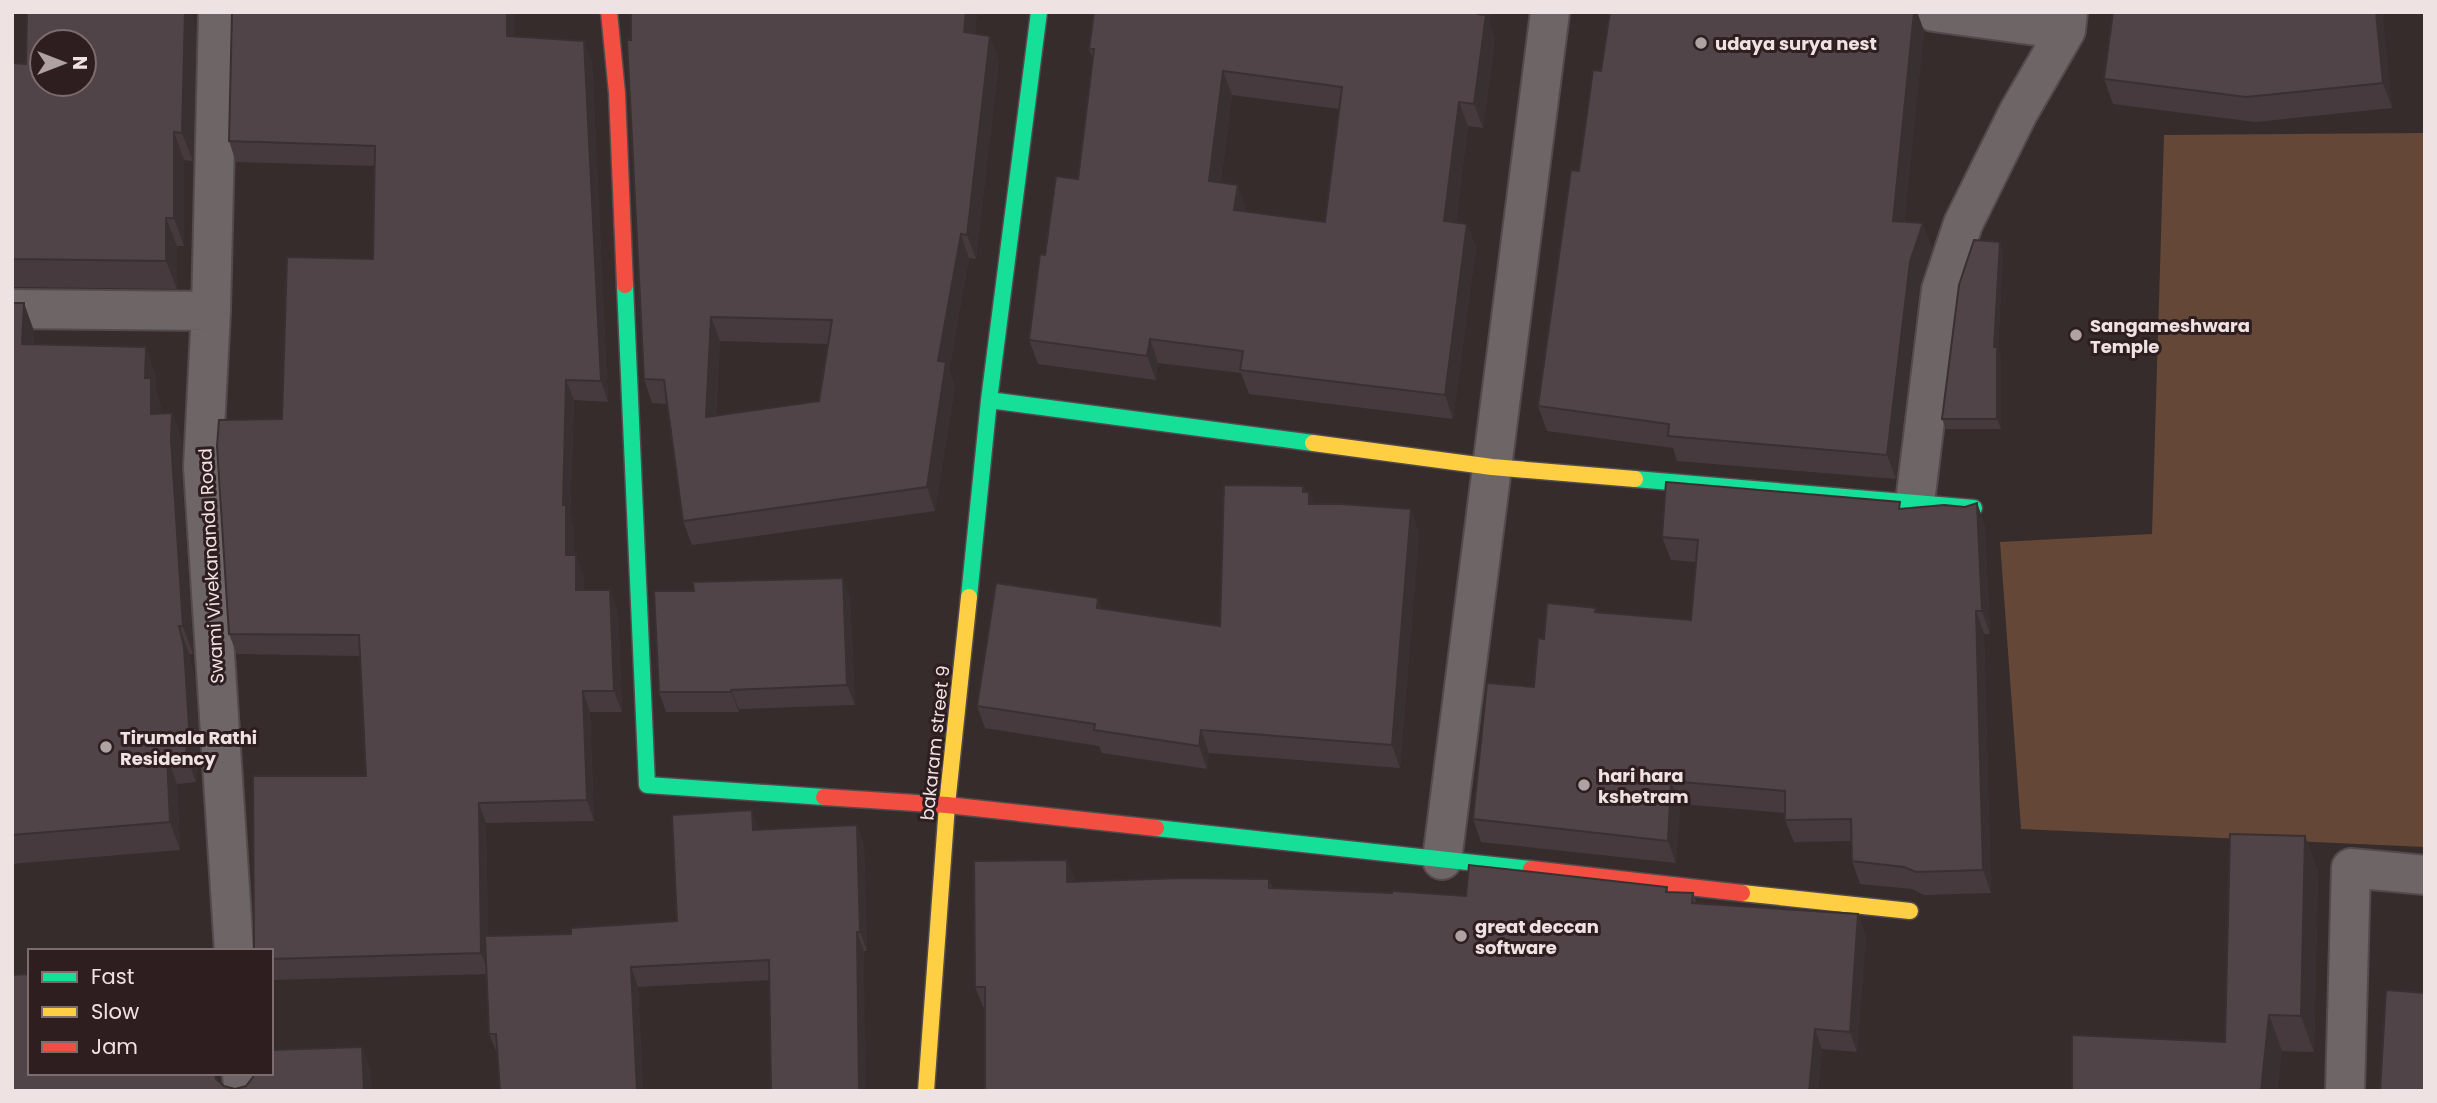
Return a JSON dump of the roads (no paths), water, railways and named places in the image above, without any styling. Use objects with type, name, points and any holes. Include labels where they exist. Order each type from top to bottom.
[{"type":"street","name":"Swami Vivekananda Road","points":[[218,12],[211,311],[203,467],[234,949]]},
{"type":"street","points":[[609,12],[617,107],[647,785],[947,805],[1910,911]]},
{"type":"street","name":"bakaram street 9","points":[[926,1091],[947,805],[989,400],[1039,12]]},
{"type":"street","points":[[1442,860],[1550,12]]},
{"type":"street","points":[[1915,502],[1941,290],[1963,225],[2067,21],[1934,12]]},
{"type":"street","points":[[12,309],[211,311]]},
{"type":"street","points":[[989,400],[1492,467],[1974,508]]},
{"type":"street","points":[[2345,1091],[2351,868],[2425,875]]},
{"type":"place","name":"udaya surya nest","points":[[1701,43]]},
{"type":"place","name":"Sangameshwara Temple","points":[[2076,335]]},
{"type":"place","name":"Tirumala Rathi Residency","points":[[106,747]]},
{"type":"place","name":"hari hara kshetram","points":[[1584,785]]},
{"type":"place","name":"great deccan software","points":[[1461,936]]}]
